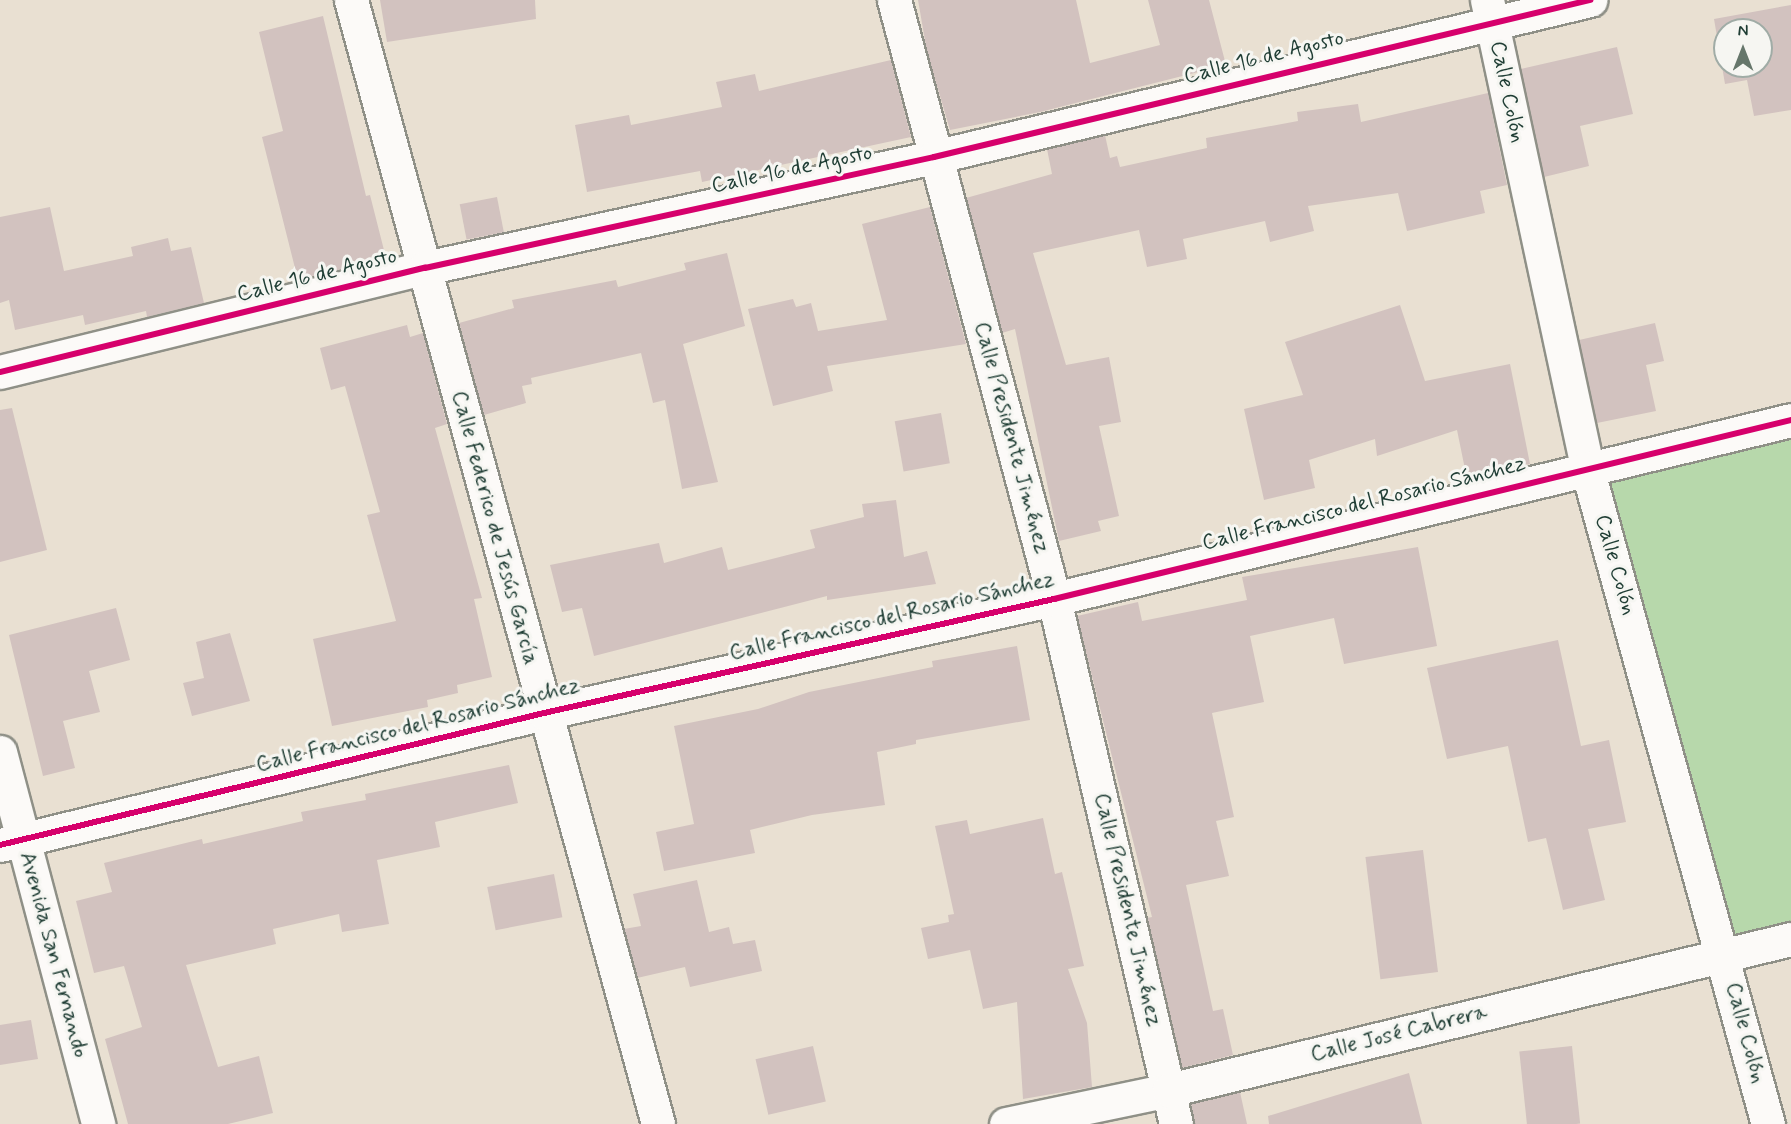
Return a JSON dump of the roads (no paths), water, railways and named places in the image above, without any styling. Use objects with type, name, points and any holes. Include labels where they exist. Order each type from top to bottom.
[{"type":"street","name":"Calle Federico de Jesús García","points":[[351,0],[658,1124]]},
{"type":"street","name":"Calle Presidente Jiménez","points":[[894,0],[934,158],[1054,599],[1176,1124]]},
{"type":"street","name":"Calle 16 de Agosto","points":[[0,372],[425,268],[934,158],[1490,11],[1590,0]]},
{"type":"street","name":"Calle Colón","points":[[1490,11],[1587,468],[1724,955],[1768,1124]]},
{"type":"street","name":"Calle Francisco del Rosario Sánchez","points":[[11,843],[544,713],[1054,599],[1791,420]]},
{"type":"street","name":"Avenida San Fernando","points":[[0,752],[11,843],[98,1124]]},
{"type":"street","name":"Calle José Cabrera","points":[[1006,1124],[1168,1090],[1791,939]]}]
